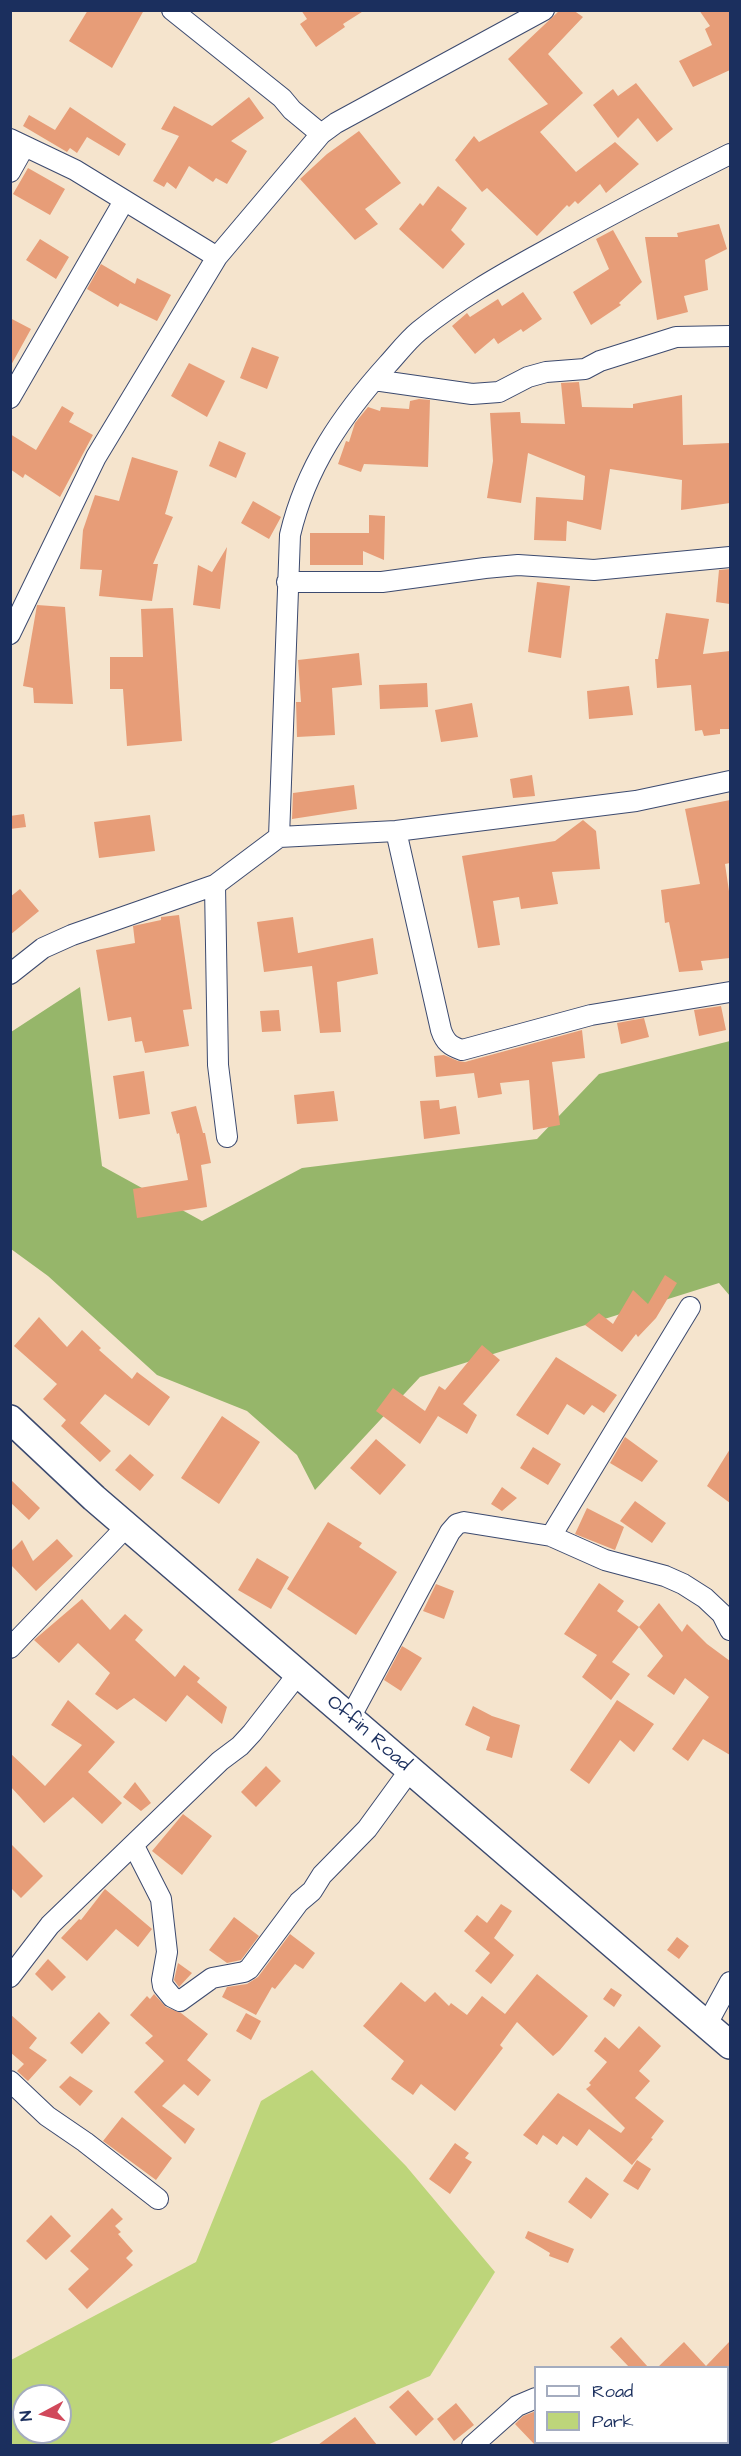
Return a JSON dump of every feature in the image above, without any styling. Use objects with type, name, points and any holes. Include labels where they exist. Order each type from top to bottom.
[{"type":"street","points":[[172,10],[282,98],[292,110],[321,134]]},
{"type":"street","points":[[10,634],[96,457],[217,256],[321,134],[336,123],[544,10]]},
{"type":"street","points":[[10,172],[17,143],[75,170],[217,256]]},
{"type":"street","points":[[279,837],[287,582],[293,525],[297,504],[312,469],[332,434],[374,380],[418,332],[482,286],[616,210],[730,154]]},
{"type":"street","points":[[10,398],[124,201]]},
{"type":"street","points":[[374,380],[472,394],[499,392],[528,377],[546,372],[585,369],[600,361],[676,337],[730,336]]},
{"type":"street","points":[[287,582],[382,582],[485,568],[518,566],[594,570],[730,557]]},
{"type":"street","points":[[10,974],[43,948],[72,935],[214,885],[279,837],[396,831],[636,801],[730,781]]},
{"type":"street","points":[[396,831],[441,1030],[445,1042],[452,1047],[462,1050],[591,1015],[730,992]]},
{"type":"street","points":[[214,885],[218,1065],[227,1137]]},
{"type":"street","points":[[551,1536],[690,1306]]},
{"type":"street","name":"Offin Road","points":[[10,1419],[127,1526],[730,2045]]},
{"type":"street","points":[[350,1718],[450,1532],[457,1524],[464,1522],[551,1536],[605,1560],[650,1571],[683,1584],[722,1614],[730,1628]]},
{"type":"street","points":[[10,1648],[127,1526]]},
{"type":"street","points":[[10,1977],[50,1925],[220,1761],[240,1746],[298,1674]]},
{"type":"street","points":[[134,1846],[161,1899],[166,1952],[163,1986],[172,1997],[180,2001],[212,1978],[249,1969],[299,1902],[312,1891],[322,1875],[367,1829],[410,1770]]},
{"type":"street","points":[[707,2024],[730,1982]]},
{"type":"street","points":[[10,2081],[47,2116],[86,2142],[158,2199]]},
{"type":"street","points":[[472,2445],[517,2406],[534,2399]]},
{"type":"green space","points":[[80,987],[102,1166],[202,1221],[302,1168],[537,1139],[599,1074],[730,1041],[730,1296],[719,1283],[420,1377],[315,1490],[297,1455],[247,1411],[157,1375],[48,1276],[11,1249],[11,1032]]},
{"type":"green space","points":[[312,2070],[406,2166],[495,2272],[430,2376],[267,2445],[11,2445],[11,2360],[196,2262],[261,2101]]},
{"type":"building","points":[[88,10],[144,10],[112,68],[69,41]]},
{"type":"building","points":[[301,10],[365,10],[343,24],[345,27],[316,47],[300,24],[307,19]]},
{"type":"building","points":[[560,10],[573,10],[583,17],[548,54],[583,93],[540,132],[576,172],[615,142],[639,164],[606,193],[600,184],[578,204],[575,201],[569,207],[567,205],[537,236],[487,188],[482,192],[455,160],[474,136],[479,142],[548,104],[508,59]]},
{"type":"building","points":[[699,10],[730,10],[730,70],[693,87],[679,61],[712,45],[705,29],[710,26]]},
{"type":"building","points":[[636,83],[673,129],[657,142],[638,118],[618,138],[593,105],[613,89],[618,96]]},
{"type":"building","points":[[249,97],[264,118],[231,141],[247,151],[227,184],[216,178],[213,182],[189,166],[176,189],[167,182],[164,187],[153,181],[179,136],[161,129],[174,106],[212,126]]},
{"type":"building","points":[[70,107],[126,144],[119,156],[87,137],[77,153],[70,148],[67,152],[23,126],[29,115],[55,130]]},
{"type":"building","points":[[359,131],[401,183],[365,209],[378,224],[355,240],[300,179],[327,154]]},
{"type":"building","points":[[28,168],[65,189],[50,215],[13,194]]},
{"type":"building","points":[[438,186],[467,208],[451,230],[465,244],[443,269],[399,229],[420,203],[423,206]]},
{"type":"building","points":[[719,224],[727,249],[705,260],[708,290],[684,296],[688,312],[657,320],[645,237],[678,237],[677,233]]},
{"type":"building","points":[[613,230],[642,282],[619,303],[621,305],[591,325],[573,292],[609,269],[596,239]]},
{"type":"building","points":[[40,239],[69,257],[56,279],[26,260]]},
{"type":"building","points":[[101,264],[135,284],[137,278],[171,295],[157,321],[120,303],[118,307],[87,289]]},
{"type":"building","points":[[523,292],[542,319],[523,332],[521,329],[498,344],[494,338],[475,354],[452,326],[467,313],[470,317],[498,299],[502,306]]},
{"type":"building","points":[[10,318],[31,329],[10,367]]},
{"type":"building","points":[[252,347],[279,357],[267,389],[240,378]]},
{"type":"building","points":[[189,363],[225,381],[207,417],[171,396]]},
{"type":"building","points":[[579,382],[582,407],[633,408],[633,404],[682,395],[683,445],[730,443],[730,503],[681,510],[682,480],[610,469],[601,530],[567,521],[566,541],[534,540],[536,497],[583,500],[585,476],[528,453],[521,503],[487,498],[493,461],[490,413],[520,412],[521,423],[565,424],[561,383]]},
{"type":"building","points":[[430,400],[428,467],[364,464],[361,472],[338,464],[355,423],[368,407],[380,411],[381,407],[409,409],[410,401]]},
{"type":"building","points":[[62,406],[74,413],[69,422],[93,435],[60,497],[25,474],[23,478],[10,469],[10,434],[36,450]]},
{"type":"building","points":[[219,441],[246,453],[236,478],[209,466]]},
{"type":"building","points":[[132,457],[178,471],[165,514],[173,517],[153,564],[158,564],[152,601],[99,596],[102,570],[80,569],[83,530],[95,495],[119,501]]},
{"type":"building","points":[[253,501],[281,517],[269,539],[241,523]]},
{"type":"building","points":[[369,515],[385,516],[384,560],[363,551],[363,565],[310,565],[310,533],[369,533]]},
{"type":"building","points":[[227,547],[220,609],[193,605],[198,565],[212,572]]},
{"type":"building","points":[[730,569],[730,604],[716,602],[719,570]]},
{"type":"building","points":[[537,582],[570,586],[561,658],[528,652]]},
{"type":"building","points":[[37,605],[65,607],[73,704],[34,703],[33,688],[23,686]]},
{"type":"building","points":[[173,608],[182,741],[127,746],[123,689],[110,689],[110,657],[143,657],[141,609]]},
{"type":"building","points":[[666,613],[709,619],[703,654],[730,651],[730,729],[720,729],[720,734],[704,736],[702,730],[695,731],[691,685],[657,688],[655,659],[658,659]]},
{"type":"building","points":[[359,653],[362,685],[332,688],[335,735],[297,737],[296,702],[301,702],[298,660]]},
{"type":"building","points":[[427,683],[428,707],[380,709],[379,685]]},
{"type":"building","points":[[629,686],[633,715],[589,719],[587,691]]},
{"type":"building","points":[[472,703],[478,737],[441,742],[435,710]]},
{"type":"building","points":[[532,775],[535,796],[513,798],[510,779]]},
{"type":"building","points":[[354,785],[357,809],[292,819],[293,793]]},
{"type":"building","points":[[730,800],[730,863],[725,864],[730,898],[730,958],[701,961],[703,970],[679,972],[669,922],[665,923],[661,890],[700,884],[685,809]]},
{"type":"building","points":[[24,814],[26,827],[10,829],[10,816]]},
{"type":"building","points":[[150,815],[155,851],[99,858],[94,822]]},
{"type":"building","points":[[583,820],[596,831],[600,869],[552,872],[558,904],[521,909],[519,897],[493,901],[500,945],[478,948],[462,856],[555,841]]},
{"type":"building","points":[[20,889],[39,911],[10,935],[10,897]]},
{"type":"building","points":[[179,915],[192,1009],[183,1010],[189,1046],[145,1053],[142,1041],[135,1042],[131,1017],[108,1021],[96,950],[135,943],[133,926],[161,920],[161,917]]},
{"type":"building","points":[[293,917],[298,953],[373,938],[378,974],[337,982],[341,1032],[320,1033],[312,966],[264,972],[257,922]]},
{"type":"building","points":[[721,1006],[726,1030],[699,1036],[694,1010]]},
{"type":"building","points":[[279,1010],[281,1031],[262,1032],[260,1011]]},
{"type":"building","points":[[644,1018],[649,1037],[621,1044],[617,1023]]},
{"type":"building","points":[[582,1030],[585,1058],[552,1062],[560,1125],[533,1130],[529,1080],[500,1083],[502,1094],[478,1098],[474,1073],[436,1077],[434,1056],[444,1055],[465,1062]]},
{"type":"building","points":[[144,1071],[150,1114],[119,1119],[113,1076]]},
{"type":"building","points":[[334,1091],[338,1121],[297,1124],[294,1095]]},
{"type":"building","points":[[439,1100],[440,1109],[456,1106],[460,1134],[424,1139],[420,1101]]},
{"type":"building","points":[[196,1106],[203,1133],[205,1133],[211,1163],[201,1165],[207,1207],[137,1218],[133,1189],[188,1180],[179,1133],[177,1134],[171,1112]]},
{"type":"building","points":[[665,1275],[677,1283],[656,1318],[638,1337],[636,1334],[622,1352],[585,1325],[599,1313],[613,1324],[633,1290],[648,1304]]},
{"type":"building","points":[[39,1317],[67,1347],[82,1330],[101,1348],[99,1350],[132,1379],[137,1372],[170,1397],[149,1426],[105,1394],[80,1423],[111,1451],[100,1462],[61,1426],[66,1420],[43,1399],[57,1384],[14,1346]]},
{"type":"building","points":[[482,1345],[500,1360],[463,1404],[477,1415],[467,1434],[438,1416],[420,1444],[376,1411],[393,1388],[425,1411],[439,1386],[445,1390]]},
{"type":"building","points":[[556,1357],[617,1395],[604,1413],[592,1405],[584,1415],[567,1404],[548,1435],[516,1415]]},
{"type":"building","points":[[222,1416],[260,1442],[219,1504],[181,1478]]},
{"type":"building","points":[[625,1437],[658,1461],[642,1482],[610,1463]]},
{"type":"building","points":[[376,1439],[406,1465],[380,1495],[350,1468]]},
{"type":"building","points":[[533,1447],[561,1464],[548,1485],[520,1468]]},
{"type":"building","points":[[730,1449],[730,1503],[707,1486]]},
{"type":"building","points":[[130,1454],[154,1475],[140,1491],[115,1470]]},
{"type":"building","points":[[10,1479],[40,1508],[29,1520],[10,1502]]},
{"type":"building","points":[[502,1487],[517,1498],[502,1511],[491,1504]]},
{"type":"building","points":[[635,1501],[666,1523],[652,1543],[620,1521]]},
{"type":"building","points":[[587,1508],[624,1527],[615,1550],[575,1534]]},
{"type":"building","points":[[328,1522],[362,1543],[359,1547],[397,1572],[356,1635],[287,1589]]},
{"type":"building","points":[[57,1539],[73,1556],[36,1591],[10,1564],[10,1552],[22,1540],[33,1561]]},
{"type":"building","points":[[257,1558],[289,1577],[271,1609],[238,1590]]},
{"type":"building","points":[[599,1583],[624,1601],[617,1611],[639,1627],[612,1662],[630,1674],[611,1700],[582,1677],[597,1655],[564,1634]]},
{"type":"building","points":[[436,1584],[454,1591],[444,1619],[423,1611]]},
{"type":"building","points":[[82,1599],[110,1630],[125,1614],[143,1630],[135,1640],[175,1677],[184,1665],[200,1678],[197,1682],[227,1707],[222,1724],[187,1695],[166,1722],[134,1698],[117,1710],[95,1694],[110,1673],[78,1643],[59,1663],[34,1640]]},
{"type":"building","points":[[659,1603],[682,1632],[687,1624],[707,1644],[730,1661],[730,1755],[703,1739],[688,1761],[672,1749],[709,1697],[685,1678],[674,1695],[647,1676],[663,1656],[639,1627]]},
{"type":"building","points":[[402,1646],[422,1658],[401,1691],[384,1680]]},
{"type":"building","points":[[68,1700],[115,1742],[88,1772],[122,1803],[102,1824],[73,1797],[44,1823],[10,1786],[10,1753],[45,1786],[82,1745],[51,1725]]},
{"type":"building","points":[[617,1700],[654,1724],[634,1752],[620,1740],[589,1784],[570,1770]]},
{"type":"building","points":[[473,1706],[492,1716],[520,1725],[512,1758],[486,1750],[490,1737],[465,1725]]},
{"type":"building","points":[[266,1766],[281,1781],[256,1807],[241,1792]]},
{"type":"building","points":[[135,1782],[151,1803],[141,1811],[123,1797]]},
{"type":"building","points":[[183,1814],[212,1836],[182,1875],[152,1851]]},
{"type":"building","points":[[10,1843],[43,1876],[21,1898],[10,1887]]},
{"type":"building","points":[[105,1889],[152,1929],[138,1947],[116,1929],[87,1961],[61,1938],[79,1919],[81,1920]]},
{"type":"building","points":[[501,1904],[512,1911],[494,1938],[514,1955],[491,1984],[475,1971],[490,1953],[464,1931],[477,1915],[487,1923]]},
{"type":"building","points":[[234,1917],[259,1936],[241,1960],[227,1963],[209,1950]]},
{"type":"building","points":[[290,1934],[315,1953],[303,1969],[295,1964],[275,1989],[272,1987],[256,2015],[222,1997],[227,1987],[247,1984],[258,1977]]},
{"type":"building","points":[[677,1937],[689,1946],[679,1959],[667,1950]]},
{"type":"building","points":[[48,1959],[66,1977],[52,1991],[35,1974]]},
{"type":"building","points":[[178,1963],[192,1973],[179,1987],[174,1980]]},
{"type":"building","points":[[537,1974],[588,2016],[553,2056],[517,2022],[500,2045],[503,2048],[455,2111],[421,2084],[413,2095],[391,2079],[404,2061],[363,2026],[401,1982],[425,2002],[435,1992],[449,2006],[451,2003],[467,2015],[482,1996],[505,2014]]},
{"type":"building","points":[[611,1988],[622,1995],[614,2007],[603,1999]]},
{"type":"building","points":[[154,1994],[166,2007],[181,2013],[208,2034],[187,2060],[211,2080],[198,2096],[184,2084],[162,2106],[195,2129],[185,2144],[134,2092],[164,2061],[145,2043],[153,2036],[130,2015],[147,1996],[150,1999]]},
{"type":"building","points":[[99,2012],[110,2023],[82,2054],[70,2043]]},
{"type":"building","points":[[246,2013],[261,2021],[251,2040],[236,2031]]},
{"type":"building","points":[[10,2014],[37,2038],[29,2048],[47,2060],[28,2081],[17,2071],[24,2064],[10,2052]]},
{"type":"building","points":[[639,2026],[661,2046],[639,2071],[650,2081],[635,2098],[664,2121],[632,2165],[589,2129],[577,2146],[563,2136],[557,2145],[543,2135],[537,2145],[523,2135],[558,2093],[621,2133],[625,2128],[586,2089],[607,2062],[594,2051],[605,2037],[619,2049]]},
{"type":"building","points":[[70,2076],[93,2091],[80,2106],[59,2087]]},
{"type":"building","points":[[122,2117],[172,2158],[156,2180],[103,2141]]},
{"type":"building","points":[[455,2143],[469,2153],[465,2158],[472,2162],[450,2194],[429,2179]]},
{"type":"building","points":[[637,2160],[651,2169],[638,2190],[623,2181]]},
{"type":"building","points":[[586,2177],[609,2194],[591,2219],[568,2202]]},
{"type":"building","points":[[112,2208],[123,2219],[115,2226],[121,2232],[118,2234],[133,2251],[126,2258],[133,2265],[87,2309],[68,2289],[89,2269],[70,2251]]},
{"type":"building","points":[[51,2215],[71,2236],[46,2260],[26,2241]]},
{"type":"building","points":[[528,2231],[574,2249],[568,2263],[549,2256],[550,2253],[525,2238]]},
{"type":"building","points":[[621,2337],[647,2366],[628,2366],[610,2347]]},
{"type":"building","points":[[730,2341],[730,2367],[706,2366]]},
{"type":"building","points":[[684,2342],[706,2366],[659,2366]]},
{"type":"building","points":[[408,2390],[434,2419],[416,2436],[389,2407]]},
{"type":"building","points":[[456,2403],[474,2425],[454,2441],[437,2419]]},
{"type":"building","points":[[534,2412],[534,2444],[515,2424],[523,2416]]},
{"type":"building","points":[[355,2417],[377,2445],[318,2445]]}]
